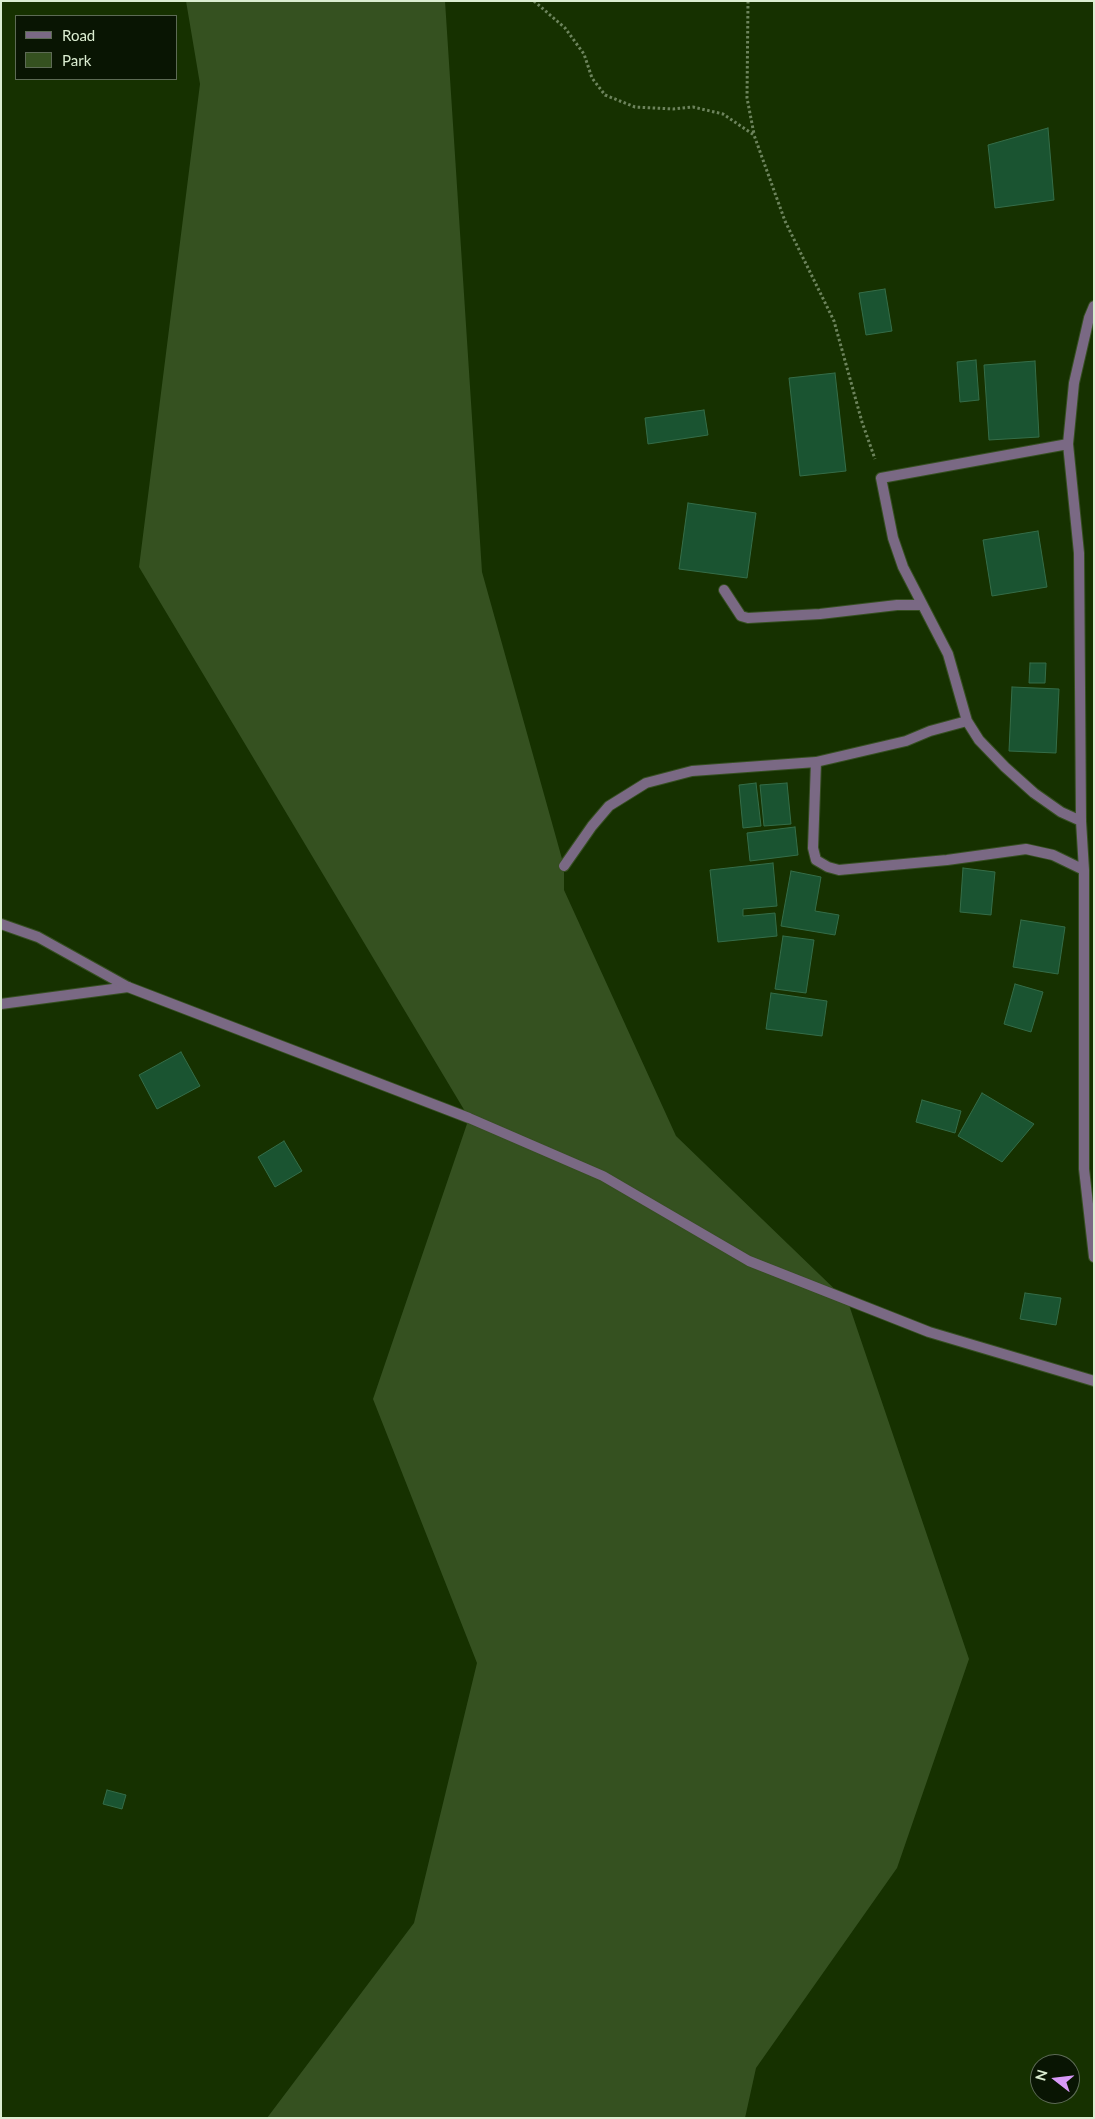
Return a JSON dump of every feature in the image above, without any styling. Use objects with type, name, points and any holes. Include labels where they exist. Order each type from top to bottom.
[{"type":"street","points":[[1094,306],[1089,318],[1074,383],[1068,444],[1079,553],[1081,821],[1084,870],[1084,1169],[1094,1257]]},
{"type":"street","points":[[1068,444],[881,478],[893,538],[903,567],[948,654],[967,721],[979,740],[1034,793],[1060,812],[1081,821]]},
{"type":"street","points":[[724,590],[741,616],[748,618],[820,614],[898,605],[922,605]]},
{"type":"street","points":[[564,866],[592,826],[609,806],[646,783],[692,771],[816,762],[906,741],[930,731],[967,721]]},
{"type":"street","points":[[816,762],[813,848],[816,860],[828,867],[839,870],[947,860],[1026,849],[1053,855],[1084,870]]},
{"type":"street","points":[[1,924],[38,937],[128,987],[469,1118],[604,1176],[749,1261],[848,1302],[929,1332],[1094,1381]]},
{"type":"street","points":[[1,1004],[128,987]]},
{"type":"path","points":[[534,1],[565,28],[584,54],[592,78],[605,96],[635,107],[673,109],[693,107],[723,114],[754,135]]},
{"type":"path","points":[[748,1],[747,98],[754,135],[785,221],[834,321],[862,422],[881,478]]},
{"type":"green space","points":[[186,1],[445,1],[482,572],[564,866],[564,890],[676,1136],[848,1302],[969,1659],[897,1868],[756,2068],[745,2118],[267,2118],[414,1923],[477,1663],[373,1399],[469,1118],[139,567],[200,84]]},
{"type":"building","points":[[1048,128],[1054,200],[995,208],[988,145]]},
{"type":"building","points":[[885,289],[892,331],[866,335],[859,293]]},
{"type":"building","points":[[976,360],[979,400],[960,402],[957,362]]},
{"type":"building","points":[[1035,361],[1039,437],[989,440],[984,365]]},
{"type":"building","points":[[835,373],[846,471],[800,476],[789,378]]},
{"type":"building","points":[[704,410],[708,435],[648,444],[645,418]]},
{"type":"building","points":[[688,503],[756,513],[747,578],[679,569]]},
{"type":"building","points":[[1038,531],[1047,587],[992,596],[983,540]]},
{"type":"building","points":[[1030,663],[1046,663],[1045,683],[1029,683]]},
{"type":"building","points":[[1012,687],[1059,689],[1056,753],[1009,751]]},
{"type":"building","points":[[756,783],[761,826],[743,828],[739,785]]},
{"type":"building","points":[[787,783],[791,824],[764,826],[760,785]]},
{"type":"building","points":[[795,827],[798,855],[750,861],[747,833]]},
{"type":"building","points":[[773,863],[777,906],[743,909],[743,916],[775,913],[777,936],[718,942],[710,870]]},
{"type":"building","points":[[963,868],[995,872],[991,915],[960,912]]},
{"type":"building","points":[[791,871],[821,877],[815,911],[839,915],[835,935],[781,926]]},
{"type":"building","points":[[1021,920],[1065,927],[1058,974],[1013,967]]},
{"type":"building","points":[[783,936],[814,940],[806,993],[775,989]]},
{"type":"building","points":[[1015,984],[1043,992],[1031,1032],[1004,1024]]},
{"type":"building","points":[[771,993],[827,1001],[822,1036],[766,1029]]},
{"type":"building","points":[[181,1052],[200,1086],[157,1109],[139,1075]]},
{"type":"building","points":[[982,1093],[1034,1124],[1002,1162],[958,1136]]},
{"type":"building","points":[[922,1100],[961,1111],[955,1133],[916,1122]]},
{"type":"building","points":[[284,1141],[302,1171],[275,1187],[258,1157]]},
{"type":"building","points":[[1025,1293],[1061,1298],[1056,1325],[1020,1319]]},
{"type":"building","points":[[107,1790],[126,1795],[122,1809],[103,1804]]}]
